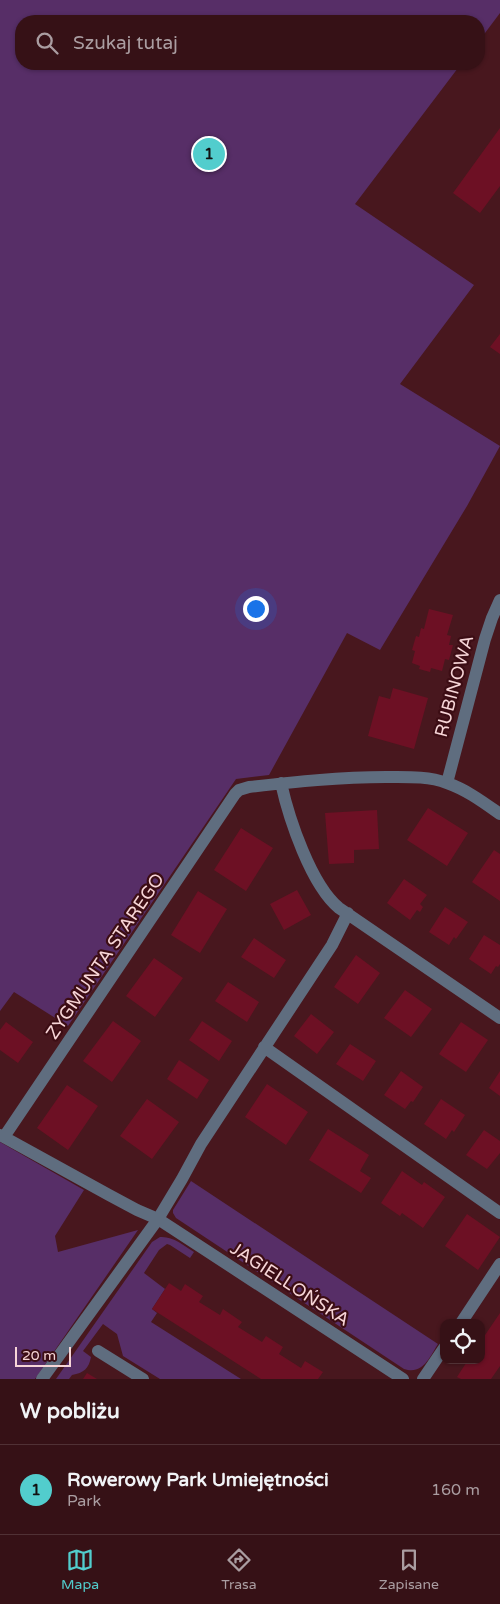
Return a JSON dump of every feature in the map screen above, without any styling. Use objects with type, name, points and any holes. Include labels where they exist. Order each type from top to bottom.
[{"type":"street","name":"RUBINOWA","points":[[447,783],[485,639],[500,600]]},
{"type":"street","points":[[500,814],[465,790],[432,779],[416,777],[331,778],[281,783],[286,806],[295,832],[320,886],[333,903],[500,1018]]},
{"type":"street","name":"ZYGMUNTA STAREGO","points":[[2,1136],[235,794],[244,788],[281,783]]},
{"type":"street","points":[[42,1379],[158,1219],[201,1144],[332,944],[348,914]]},
{"type":"street","points":[[264,1047],[500,1213]]},
{"type":"street","name":"JAGIELLOŃSKA","points":[[2,1136],[116,1199],[158,1219],[403,1379]]},
{"type":"street","points":[[464,1319],[500,1264]]},
{"type":"street","points":[[98,1351],[143,1379]]},
{"type":"street","points":[[423,1379],[440,1354]]},
{"type":"shaded area","points":[[0,0],[500,0],[500,13],[485,33],[485,15],[15,15],[15,70],[456,70],[355,204],[474,285],[400,384],[500,446],[467,506],[380,650],[347,633],[269,775],[236,779],[68,1026],[14,992],[0,1011]]},
{"type":"shaded area","points":[[0,1142],[84,1190],[55,1236],[58,1252],[138,1230],[35,1379],[0,1379]]},
{"type":"shaded area","points":[[191,1181],[438,1344],[425,1364],[416,1370],[404,1369],[176,1218],[173,1210]]},
{"type":"shaded area","points":[[160,1237],[174,1239],[194,1252],[190,1258],[167,1244],[159,1250],[144,1273],[165,1289],[152,1309],[157,1313],[151,1322],[241,1379],[160,1379],[123,1356],[117,1334],[103,1324],[83,1351],[91,1357],[85,1369],[80,1373],[72,1375],[69,1379],[56,1379],[152,1242]]},
{"type":"building","points":[[500,128],[500,186],[480,213],[453,193]]},
{"type":"building","points":[[500,334],[500,354],[490,347]]},
{"type":"building","points":[[429,609],[453,615],[447,635],[451,636],[449,645],[453,645],[449,660],[445,659],[442,671],[431,668],[430,672],[419,669],[420,666],[412,663],[415,651],[412,650],[416,636],[419,637],[421,628],[424,629]]},
{"type":"building","points":[[393,688],[428,698],[414,749],[368,736],[379,696],[390,699]]},
{"type":"building","points":[[428,808],[468,833],[447,866],[407,840]]},
{"type":"building","points":[[377,810],[379,849],[354,850],[354,863],[329,864],[325,813]]},
{"type":"building","points":[[241,828],[273,848],[246,891],[214,870]]},
{"type":"building","points":[[494,850],[500,854],[500,901],[472,882]]},
{"type":"building","points":[[404,879],[427,895],[420,904],[423,907],[420,912],[417,910],[410,920],[387,903]]},
{"type":"building","points":[[297,890],[311,915],[284,930],[270,904]]},
{"type":"building","points":[[198,891],[227,909],[200,953],[171,935]]},
{"type":"building","points":[[445,907],[468,922],[456,939],[454,937],[449,945],[429,932]]},
{"type":"building","points":[[484,935],[500,945],[500,964],[498,967],[496,966],[491,974],[469,959]]},
{"type":"building","points":[[254,938],[286,960],[274,978],[241,957]]},
{"type":"building","points":[[356,955],[380,973],[358,1004],[334,987]]},
{"type":"building","points":[[154,958],[183,978],[155,1017],[126,996]]},
{"type":"building","points":[[228,982],[259,1002],[247,1022],[215,1001]]},
{"type":"building","points":[[405,990],[432,1009],[411,1037],[384,1018]]},
{"type":"building","points":[[311,1014],[334,1032],[317,1054],[294,1036]]},
{"type":"building","points":[[113,1021],[141,1041],[112,1082],[83,1061]]},
{"type":"building","points":[[202,1021],[232,1041],[219,1061],[189,1040]]},
{"type":"building","points":[[6,1022],[33,1042],[18,1063],[0,1050],[0,1030]]},
{"type":"building","points":[[461,1022],[488,1040],[466,1072],[439,1054]]},
{"type":"building","points":[[350,1044],[376,1061],[363,1081],[336,1064]]},
{"type":"building","points":[[179,1060],[209,1080],[197,1099],[167,1079]]},
{"type":"building","points":[[401,1071],[423,1087],[413,1102],[411,1101],[405,1109],[384,1095]]},
{"type":"building","points":[[500,1071],[500,1096],[489,1088]]},
{"type":"building","points":[[267,1084],[308,1112],[286,1145],[245,1117]]},
{"type":"building","points":[[67,1085],[98,1106],[68,1150],[37,1128]]},
{"type":"building","points":[[147,1099],[179,1122],[152,1159],[120,1136]]},
{"type":"building","points":[[441,1099],[465,1115],[454,1132],[452,1130],[446,1139],[424,1124]]},
{"type":"building","points":[[328,1129],[369,1155],[360,1171],[371,1178],[361,1193],[309,1160]]},
{"type":"building","points":[[484,1130],[500,1141],[500,1153],[487,1169],[466,1155]]},
{"type":"building","points":[[402,1171],[422,1185],[424,1182],[445,1197],[423,1228],[402,1213],[400,1216],[381,1203]]},
{"type":"building","points":[[467,1214],[500,1237],[478,1270],[445,1246]]},
{"type":"building","points":[[169,1283],[181,1291],[185,1284],[203,1296],[199,1302],[220,1315],[223,1309],[242,1322],[238,1327],[262,1342],[266,1336],[283,1347],[279,1354],[301,1368],[305,1361],[323,1372],[318,1379],[261,1379],[152,1309]]},
{"type":"building","points":[[500,1313],[500,1366],[491,1379],[461,1379],[457,1377],[465,1364],[485,1364],[485,1335]]},
{"type":"building","points":[[87,1373],[97,1379],[83,1379]]},
{"type":"place","name":"Rowerowy Park Umiejętności","points":[[209,154]]}]
